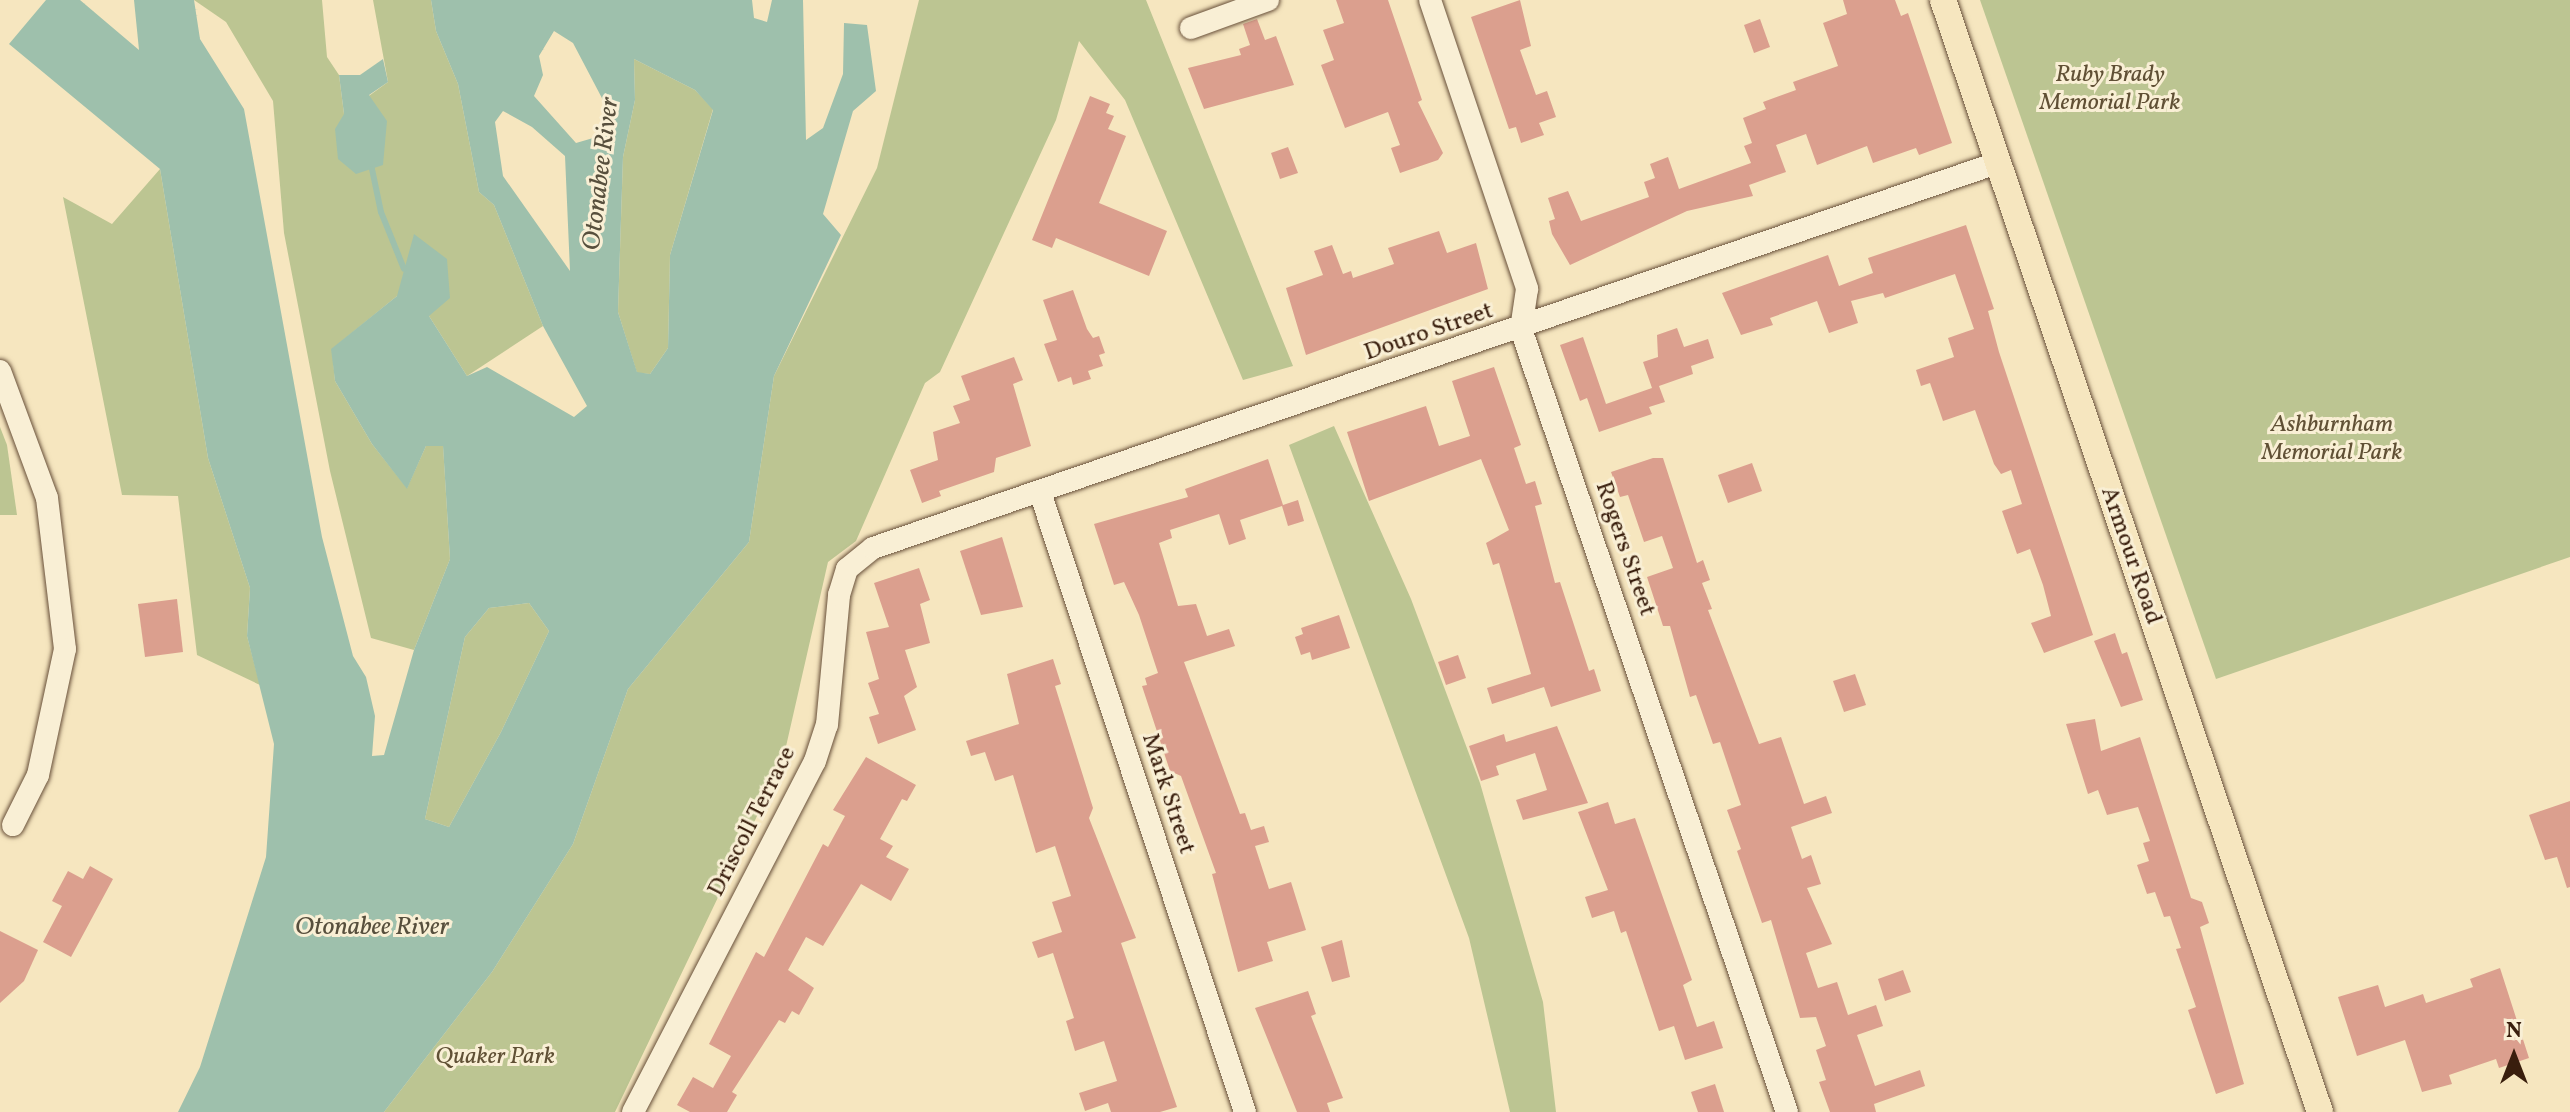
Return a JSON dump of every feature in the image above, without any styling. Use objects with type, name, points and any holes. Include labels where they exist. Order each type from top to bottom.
[{"type":"main road","name":"Armour Road","points":[[1943,0],[2320,1112]]},
{"type":"street","points":[[1191,28],[1268,0]]},
{"type":"street","name":"Rogers Street","points":[[1430,0],[1527,289],[1521,329],[1787,1112]]},
{"type":"street","name":"Douro Street","points":[[873,548],[1521,329],[2000,162]]},
{"type":"street","points":[[0,371],[47,498],[65,649],[38,775],[13,825]]},
{"type":"street","name":"Mark Street","points":[[1040,492],[1245,1112]]},
{"type":"street","name":"Driscoll Terrace","points":[[633,1112],[815,761],[827,725],[839,595],[847,569],[873,548]]},
{"type":"green space","points":[[194,0],[322,0],[327,57],[339,75],[344,114],[388,82],[373,0],[431,0],[436,31],[458,84],[479,192],[494,205],[543,326],[467,376],[429,316],[397,296],[332,349],[335,381],[372,444],[407,488],[426,446],[443,445],[450,559],[414,650],[371,638],[330,471],[284,233],[273,101],[226,22]]},
{"type":"green space","name":"Quaker Park","points":[[919,0],[1146,0],[1293,366],[1243,380],[1125,100],[1079,41],[1056,120],[940,372],[925,383],[856,541],[828,562],[782,764],[615,1112],[384,1112],[492,972],[573,844],[628,689],[749,542],[774,376],[877,168]]},
{"type":"green space","name":"Ashburnham Memorial Park","points":[[1980,0],[2570,0],[2570,557],[2216,679]]},
{"type":"green space","points":[[634,59],[695,90],[713,109],[670,255],[668,348],[650,374],[637,373],[618,312],[623,157],[635,100]]},
{"type":"green space","points":[[160,169],[208,458],[250,588],[247,636],[260,685],[197,655],[178,496],[122,495],[63,197],[112,224]]},
{"type":"green space","points":[[1334,426],[1411,599],[1480,783],[1543,1002],[1556,1112],[1510,1112],[1469,938],[1289,445]]},
{"type":"green space","points":[[0,427],[7,445],[17,515],[0,515]]},
{"type":"green space","points":[[529,603],[549,631],[501,732],[449,827],[425,819],[465,637],[489,608]]},
{"type":"water","name":"Otonabee River","points":[[46,0],[80,0],[139,50],[134,0],[194,0],[200,39],[244,109],[322,537],[353,656],[366,677],[375,716],[372,756],[384,755],[414,650],[450,559],[443,446],[426,446],[407,489],[372,444],[335,381],[331,349],[397,296],[414,234],[447,259],[450,298],[429,316],[467,376],[487,367],[574,417],[587,406],[543,326],[494,205],[479,192],[458,84],[436,31],[431,0],[752,0],[754,18],[767,22],[772,0],[803,0],[806,140],[823,128],[843,74],[844,23],[867,25],[876,91],[853,111],[823,214],[841,235],[774,376],[749,542],[628,689],[573,844],[492,972],[384,1112],[178,1112],[200,1067],[266,857],[274,744],[247,636],[250,588],[208,458],[160,169],[9,44]],"holes":[[[554,31],[573,43],[604,102],[600,136],[576,143],[534,96],[543,75],[539,56]],[[634,59],[695,90],[713,110],[670,255],[668,348],[650,374],[637,372],[618,312],[623,157],[635,100]],[[503,111],[532,127],[565,156],[570,271],[503,176],[495,122]],[[529,603],[549,631],[501,732],[449,827],[425,819],[465,637],[489,608]]]},
{"type":"water","points":[[383,59],[388,82],[369,95],[387,121],[383,165],[356,174],[338,159],[335,129],[344,114],[339,75],[360,75]]},
{"type":"building","points":[[1336,0],[1388,0],[1422,100],[1418,102],[1443,153],[1438,160],[1400,173],[1391,148],[1400,145],[1388,112],[1345,128],[1321,65],[1334,60],[1323,30],[1344,23]]},
{"type":"building","points":[[1520,0],[1531,46],[1520,50],[1536,95],[1547,91],[1556,117],[1539,123],[1544,135],[1521,143],[1516,127],[1509,129],[1471,17]]},
{"type":"building","points":[[1843,0],[1895,0],[1901,16],[1908,13],[1952,143],[1919,155],[1916,148],[1873,163],[1867,146],[1817,165],[1806,134],[1776,145],[1786,172],[1749,185],[1753,196],[1687,211],[1570,265],[1552,234],[1549,221],[1555,219],[1548,198],[1568,191],[1581,221],[1649,197],[1644,182],[1655,178],[1650,164],[1668,157],[1679,189],[1751,163],[1744,146],[1752,143],[1743,118],[1766,109],[1763,102],[1796,90],[1793,82],[1838,66],[1823,23],[1847,14]]},
{"type":"building","points":[[1257,19],[1265,40],[1276,36],[1294,85],[1204,109],[1188,68],[1241,55],[1239,49],[1250,45],[1243,24]]},
{"type":"building","points":[[1760,19],[1770,47],[1754,53],[1744,25]]},
{"type":"building","points":[[1090,96],[1110,104],[1106,113],[1114,116],[1108,129],[1126,136],[1099,203],[1167,231],[1149,276],[1056,238],[1052,248],[1032,240]]},
{"type":"building","points":[[1288,147],[1298,173],[1280,179],[1271,153]]},
{"type":"building","points":[[1966,225],[1994,309],[1988,311],[1999,352],[2093,635],[2044,653],[2031,623],[2051,616],[2043,585],[2030,549],[2017,554],[2002,511],[2022,504],[2011,470],[2001,474],[1994,464],[1975,410],[1943,421],[1930,383],[1921,386],[1916,370],[1954,357],[1948,338],[1974,329],[1955,274],[1885,298],[1883,293],[1851,301],[1858,323],[1829,333],[1817,301],[1770,318],[1773,325],[1741,335],[1722,293],[1828,255],[1839,286],[1873,273],[1868,258]]},
{"type":"building","points":[[1439,231],[1447,253],[1476,243],[1488,289],[1306,355],[1286,288],[1323,275],[1314,251],[1332,245],[1343,274],[1351,271],[1353,278],[1394,264],[1388,248]]},
{"type":"building","points":[[1073,290],[1087,329],[1093,338],[1099,336],[1105,353],[1099,355],[1103,366],[1088,371],[1091,379],[1073,385],[1071,377],[1058,382],[1044,344],[1057,340],[1043,300]]},
{"type":"building","points":[[1677,328],[1684,347],[1708,339],[1714,358],[1691,366],[1693,374],[1659,386],[1665,402],[1649,407],[1652,414],[1599,432],[1587,398],[1580,401],[1560,345],[1583,337],[1606,404],[1652,388],[1643,362],[1658,357],[1657,335]]},
{"type":"building","points":[[1014,357],[1023,380],[1013,384],[1031,446],[996,458],[994,472],[939,491],[941,496],[922,503],[910,470],[938,460],[933,432],[960,423],[953,406],[970,400],[961,376]]},
{"type":"building","points":[[1494,367],[1521,445],[1514,448],[1526,484],[1535,481],[1542,504],[1535,506],[1555,583],[1560,582],[1589,671],[1594,669],[1601,691],[1551,707],[1544,687],[1492,704],[1487,688],[1531,674],[1499,563],[1493,565],[1486,543],[1509,530],[1481,459],[1369,501],[1347,432],[1426,406],[1439,446],[1470,436],[1452,381]]},
{"type":"building","points":[[1653,458],[1663,458],[1697,563],[1703,560],[1710,580],[1702,583],[1712,609],[1708,610],[1759,744],[1781,737],[1804,804],[1826,796],[1832,813],[1791,827],[1802,859],[1811,855],[1821,884],[1807,888],[1832,944],[1806,953],[1818,988],[1837,982],[1848,1015],[1876,1005],[1883,1026],[1857,1035],[1875,1086],[1920,1070],[1925,1086],[1874,1104],[1876,1112],[1830,1112],[1819,1082],[1826,1080],[1816,1050],[1826,1046],[1816,1017],[1800,1018],[1771,920],[1762,923],[1737,851],[1741,849],[1727,810],[1741,805],[1720,742],[1713,744],[1696,695],[1690,697],[1670,626],[1663,626],[1647,577],[1673,568],[1662,536],[1644,542],[1628,495],[1620,497],[1611,472]]},
{"type":"building","points":[[1268,459],[1283,505],[1298,500],[1304,521],[1288,526],[1282,506],[1240,520],[1246,539],[1229,545],[1219,514],[1170,530],[1172,538],[1159,543],[1178,606],[1196,604],[1207,636],[1229,629],[1235,646],[1184,662],[1240,814],[1245,813],[1251,830],[1264,826],[1269,842],[1255,846],[1269,889],[1291,882],[1306,930],[1267,942],[1273,961],[1238,972],[1212,874],[1216,873],[1181,776],[1170,771],[1142,686],[1147,685],[1145,678],[1158,673],[1139,615],[1124,582],[1114,585],[1094,524],[1188,497],[1185,489]]},
{"type":"building","points":[[1752,463],[1762,491],[1728,503],[1718,475]]},
{"type":"building","points":[[1002,537],[1023,607],[981,615],[960,551]]},
{"type":"building","points":[[919,568],[930,600],[920,604],[930,643],[905,650],[917,687],[904,696],[916,730],[878,744],[869,717],[879,714],[868,683],[879,679],[866,632],[889,627],[874,583]]},
{"type":"building","points":[[177,599],[183,652],[145,657],[138,604]]},
{"type":"building","points":[[1339,615],[1350,648],[1312,660],[1310,652],[1301,655],[1295,637],[1303,634],[1301,628]]},
{"type":"building","points":[[2115,633],[2122,654],[2127,652],[2143,700],[2121,707],[2094,641]]},
{"type":"building","points":[[1458,655],[1466,678],[1446,685],[1438,662]]},
{"type":"building","points":[[1053,659],[1061,684],[1055,686],[1093,808],[1089,818],[1136,938],[1121,943],[1177,1107],[1160,1112],[1111,1112],[1108,1103],[1085,1111],[1079,1093],[1117,1081],[1104,1041],[1075,1051],[1066,1021],[1074,1018],[1053,953],[1038,958],[1032,942],[1062,932],[1052,902],[1071,896],[1055,846],[1036,853],[1013,775],[995,781],[985,752],[971,756],[966,741],[1019,724],[1007,674]]},
{"type":"building","points":[[1855,674],[1866,705],[1844,712],[1833,681]]},
{"type":"building","points":[[2095,719],[2101,751],[2140,737],[2191,898],[2202,902],[2209,923],[2200,927],[2244,1084],[2216,1094],[2188,1010],[2196,1007],[2176,949],[2181,948],[2170,916],[2164,917],[2155,892],[2147,894],[2137,865],[2149,861],[2143,843],[2150,841],[2138,807],[2107,815],[2098,790],[2088,794],[2066,724]]},
{"type":"building","points":[[1557,726],[1588,803],[1523,820],[1516,800],[1547,790],[1535,753],[1496,766],[1499,775],[1481,781],[1469,746],[1504,734],[1506,742]]},
{"type":"building","points":[[866,757],[916,785],[907,801],[902,799],[880,839],[893,846],[886,857],[909,869],[891,901],[861,884],[823,946],[806,937],[788,970],[814,988],[799,1015],[792,1011],[785,1023],[779,1020],[732,1092],[737,1095],[727,1112],[690,1112],[677,1105],[693,1077],[713,1088],[731,1056],[709,1044],[756,952],[764,957],[823,844],[828,847],[845,816],[833,810]]},
{"type":"building","points":[[2570,801],[2570,887],[2567,888],[2557,857],[2545,860],[2529,815]]},
{"type":"building","points":[[1608,802],[1615,824],[1635,818],[1692,980],[1683,985],[1697,1027],[1714,1021],[1723,1048],[1685,1060],[1674,1026],[1659,1031],[1626,931],[1621,933],[1614,911],[1592,918],[1585,897],[1608,890],[1578,812]]},
{"type":"building","points":[[90,866],[113,879],[71,957],[43,942],[62,906],[52,901],[68,871],[83,879]]},
{"type":"building","points":[[0,931],[38,950],[24,981],[0,1003]]},
{"type":"building","points":[[1342,940],[1350,977],[1332,982],[1321,947]]},
{"type":"building","points":[[2500,968],[2529,1058],[2499,1068],[2496,1059],[2449,1075],[2452,1084],[2422,1092],[2405,1040],[2357,1056],[2338,997],[2378,985],[2385,1007],[2423,994],[2426,1003],[2473,987],[2470,979]]},
{"type":"building","points":[[1903,970],[1911,992],[1885,1001],[1878,979]]},
{"type":"building","points":[[1308,991],[1316,1014],[1311,1016],[1343,1098],[1327,1103],[1330,1112],[1297,1112],[1255,1008]]},
{"type":"building","points":[[1715,1084],[1724,1112],[1698,1112],[1691,1092]]},
{"type":"waterway","points":[[372,169],[381,212],[404,269]]},
{"type":"park label","name":"Ruby Brady Memorial Park","points":[[2110,90]]}]
